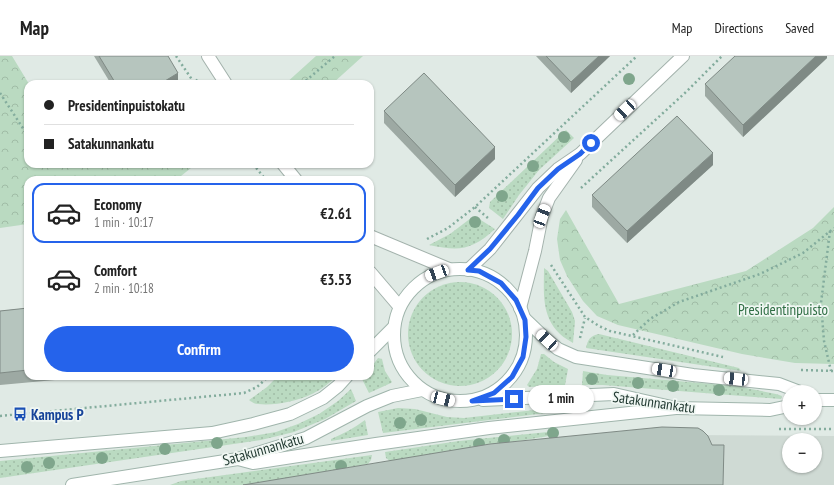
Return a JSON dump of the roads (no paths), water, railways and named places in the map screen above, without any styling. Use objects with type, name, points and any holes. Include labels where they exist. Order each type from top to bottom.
[{"type":"main road","points":[[208,56],[223,80]]},
{"type":"main road","points":[[468,270],[490,249],[538,188],[558,169],[580,154],[682,56]]},
{"type":"main road","points":[[522,314],[544,210],[549,198],[580,154]]},
{"type":"main road","points":[[286,168],[293,176]]},
{"type":"main road","points":[[374,238],[448,269],[479,271],[501,283],[516,300],[522,314],[526,337],[523,357],[512,377],[494,393],[472,401],[452,402],[435,397],[422,390],[408,379],[396,355],[393,328],[399,306],[409,292],[426,277],[448,269]]},
{"type":"main road","points":[[374,277],[399,306]]},
{"type":"main road","points":[[522,314],[547,340],[558,349],[576,356],[693,375],[782,385]]},
{"type":"main road","points":[[374,347],[393,328]]},
{"type":"main road","name":"Satakunnankatu","points":[[0,451],[212,433],[290,414],[323,398],[343,380]]},
{"type":"main road","name":"Satakunnankatu","points":[[72,485],[238,460],[306,438],[367,406],[392,396],[422,390]]},
{"type":"main road","name":"Satakunnankatu","points":[[472,401],[614,394],[676,408],[770,410],[782,407]]},
{"type":"main road","points":[[822,400],[834,400]]},
{"type":"main road","points":[[238,460],[253,463],[489,428],[676,408]]},
{"type":"place","name":"Kampus P","points":[[20,414]]},
{"type":"park label","name":"Presidentinpuisto","points":[[783,309]]}]
